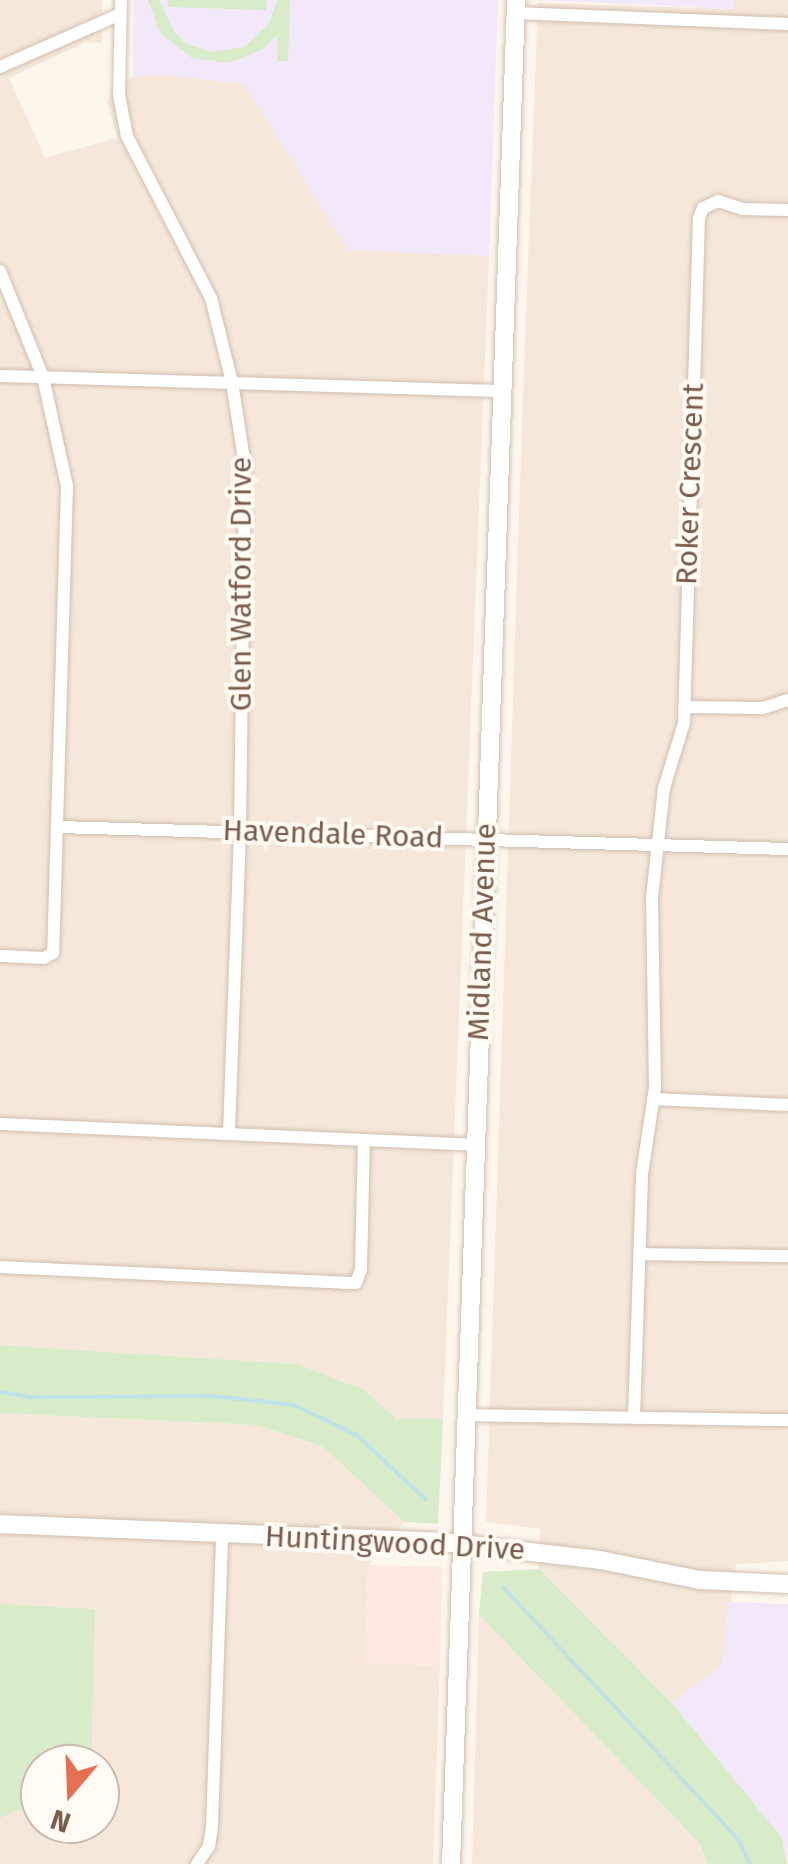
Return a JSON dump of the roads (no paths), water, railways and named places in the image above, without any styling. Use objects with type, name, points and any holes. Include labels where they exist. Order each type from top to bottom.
[{"type":"main road","name":"Midland Avenue","points":[[451,1864],[516,7]]},
{"type":"main road","name":"Huntingwood Drive","points":[[0,1524],[461,1544],[600,1560],[700,1580],[788,1584]]},
{"type":"street","points":[[0,66],[120,7]]},
{"type":"street","name":"Glen Watford Drive","points":[[120,7],[119,95],[127,136],[211,298],[232,382],[246,466],[240,832],[228,1133]]},
{"type":"street","points":[[516,7],[788,24]]},
{"type":"street","name":"Roker Crescent","points":[[634,1418],[642,1174],[654,1100],[651,928],[664,788],[681,739],[684,706],[699,218],[703,208],[718,201],[743,209],[788,210]]},
{"type":"street","points":[[0,272],[43,377],[67,486],[53,953],[44,958],[0,956]]},
{"type":"street","points":[[0,376],[500,391]]},
{"type":"street","points":[[684,706],[763,708],[788,700]]},
{"type":"street","name":"Havendale Road","points":[[58,826],[788,849]]},
{"type":"street","points":[[654,1100],[788,1105]]},
{"type":"street","points":[[0,1124],[474,1144]]},
{"type":"street","points":[[0,1267],[356,1283],[361,1269],[364,1140]]},
{"type":"street","points":[[640,1254],[788,1256]]},
{"type":"street","points":[[464,1415],[788,1420]]},
{"type":"street","points":[[198,1864],[209,1846],[212,1826],[222,1533]]},
{"type":"waterway","points":[[0,1392],[33,1397],[213,1396],[294,1405],[358,1436],[426,1500]]},
{"type":"waterway","points":[[503,1587],[738,1839],[750,1864]]}]
